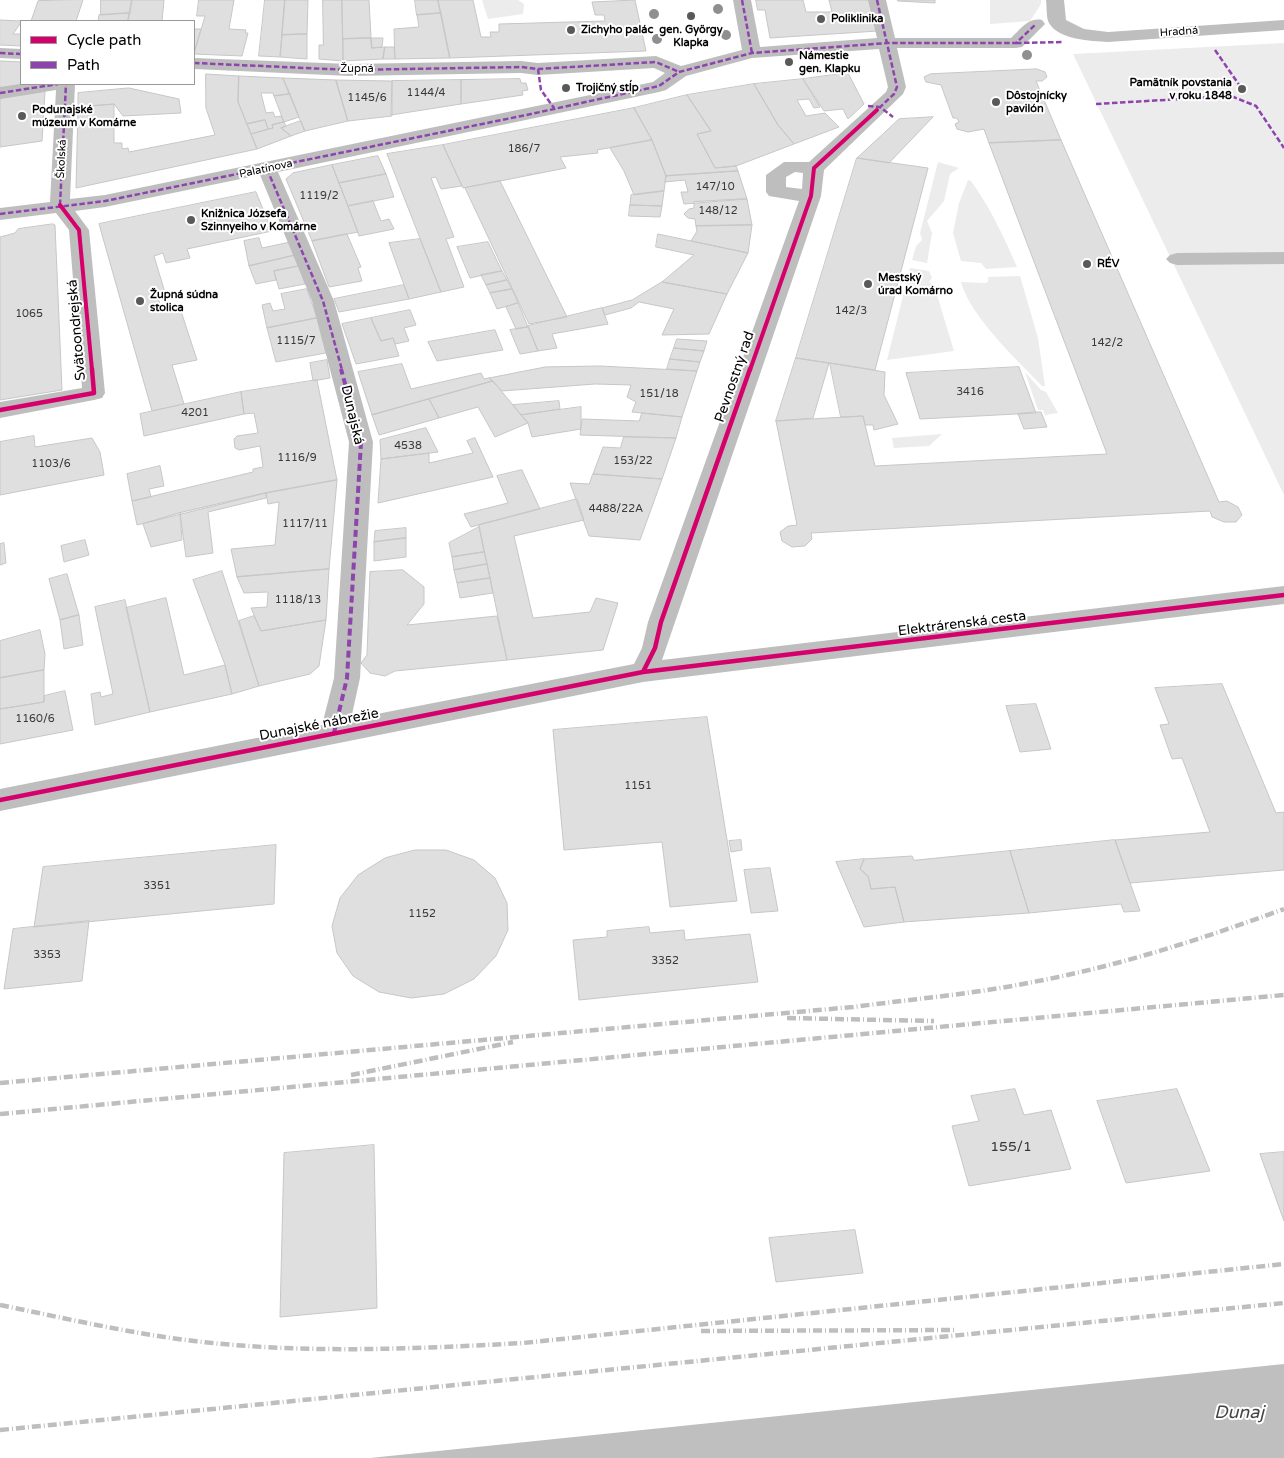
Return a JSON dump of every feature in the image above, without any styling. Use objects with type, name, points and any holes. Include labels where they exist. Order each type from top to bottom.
[{"type":"street","points":[[742,0],[752,53]]},
{"type":"street","points":[[810,196],[776,192],[776,175],[791,166],[814,168],[880,110],[894,94],[897,87],[877,0]]},
{"type":"street","points":[[1055,0],[1057,22],[1069,37]]},
{"type":"street","points":[[1016,44],[1036,24]]},
{"type":"street","name":"Hradná","points":[[752,53],[886,36],[1016,44],[1069,37],[1108,37],[1284,25]]},
{"type":"street","points":[[0,53],[20,54]]},
{"type":"street","name":"Palatínova","points":[[0,214],[60,205],[105,202],[531,114],[658,86],[679,72],[752,53]]},
{"type":"street","name":"Župná","points":[[195,63],[350,70],[529,68],[656,62],[679,72]]},
{"type":"street","points":[[529,68],[554,108]]},
{"type":"street","points":[[0,94],[52,85]]},
{"type":"street","name":"Školská","points":[[60,205],[66,85]]},
{"type":"street","name":"Pevnostný rad","points":[[643,672],[654,648],[661,622],[810,196],[814,168]]},
{"type":"street","name":"Dunajská","points":[[268,169],[323,301],[361,442],[347,678],[334,733]]},
{"type":"street","name":"Svätoondrejská","points":[[0,410],[94,393],[79,230],[60,205]]},
{"type":"street","points":[[1177,260],[1284,258]]},
{"type":"street","name":"Elektrárenská cesta","points":[[643,672],[1039,626],[1284,594]]},
{"type":"street","name":"Dunajské nábrežie","points":[[0,800],[643,672]]},
{"type":"shaded area","points":[[482,0],[518,0],[524,4],[523,14],[488,19]]},
{"type":"shaded area","points":[[990,0],[1041,0],[1041,4],[1030,21],[990,24]]},
{"type":"shaded area","points":[[1284,43],[1284,495],[1073,54]]},
{"type":"shaded area","points":[[938,162],[959,168],[950,174],[944,201],[927,221],[932,233],[927,263],[912,260],[916,246],[922,240],[920,233]]},
{"type":"shaded area","points":[[968,180],[971,181],[978,191],[1002,233],[1017,267],[986,269],[981,263],[961,261],[953,233],[959,203]]},
{"type":"shaded area","points":[[910,268],[929,271],[932,278],[929,282],[934,285],[954,351],[887,360]]},
{"type":"shaded area","points":[[1020,276],[1038,338],[1045,386],[1042,386],[1020,364],[984,323],[966,295],[961,282],[985,283],[988,282],[988,277]]},
{"type":"shaded area","points":[[1025,372],[1041,390],[1046,392],[1058,413],[1045,415],[1043,410],[1038,410]]},
{"type":"shaded area","points":[[942,434],[929,446],[894,448],[892,438]]},
{"type":"water","name":"Dunaj","points":[[1284,1364],[1284,1458],[370,1458]]},
{"type":"building","points":[[83,0],[76,20],[31,20],[38,1]]},
{"type":"building","points":[[101,0],[132,0],[130,13],[101,15]]},
{"type":"building","points":[[132,0],[164,0],[162,20],[128,20]]},
{"type":"building","points":[[199,0],[234,0],[229,29],[246,30],[245,33],[248,33],[242,56],[195,54],[205,16],[197,16]]},
{"type":"building","points":[[265,0],[285,0],[280,57],[259,56]]},
{"type":"building","points":[[285,0],[308,0],[307,34],[282,35]]},
{"type":"building","points":[[323,0],[342,0],[343,61],[319,59],[319,45],[323,45]]},
{"type":"building","points":[[342,0],[369,0],[371,38],[343,39]]},
{"type":"building","points":[[415,0],[438,0],[441,13],[417,15]]},
{"type":"building","name":"Zichyho palác","points":[[438,0],[473,0],[481,37],[491,37],[490,32],[499,32],[499,24],[605,21],[604,15],[595,15],[592,2],[635,0],[646,51],[450,58]]},
{"type":"building","name":"Poliklinika","points":[[756,0],[803,0],[806,12],[832,12],[829,0],[869,0],[878,31],[770,38],[765,10],[758,10]]},
{"type":"building","points":[[935,0],[935,3],[898,1]]},
{"type":"building","points":[[130,13],[128,20],[98,20],[99,15]]},
{"type":"building","points":[[441,13],[450,58],[395,59],[394,29],[419,27],[417,15]]},
{"type":"building","points":[[0,20],[20,21],[13,34],[20,34],[20,46],[0,45]]},
{"type":"building","points":[[195,29],[201,29],[195,49]]},
{"type":"building","points":[[307,34],[307,59],[280,57],[282,35]]},
{"type":"building","points":[[371,38],[372,48],[385,47],[383,59],[343,61],[343,39]]},
{"type":"building","points":[[371,38],[383,38],[382,47],[372,48]]},
{"type":"building","points":[[385,47],[394,47],[395,59],[383,59]]},
{"type":"building","points":[[0,61],[20,62],[20,84],[0,88]]},
{"type":"building","name":"Dôstojnícky pavilón","points":[[1037,69],[1045,72],[1047,77],[1042,81],[1036,81],[1061,140],[989,143],[984,129],[968,132],[957,129],[955,124],[959,122],[957,118],[953,118],[941,85],[926,82],[924,77],[930,74]]},
{"type":"building","points":[[848,73],[864,104],[848,119],[843,109],[824,111],[803,79]]},
{"type":"building","points":[[206,74],[239,76],[238,102],[257,149],[76,188],[78,107],[114,104],[114,143],[122,143],[122,149],[128,148],[129,152],[215,135],[206,108]]},
{"type":"building","points":[[239,76],[283,78],[290,94],[274,96],[273,93],[261,93],[266,113],[273,112],[275,117],[281,116],[284,122],[272,125],[273,128],[268,129],[265,120],[247,124],[238,102]]},
{"type":"building","points":[[283,78],[336,80],[348,121],[305,131]]},
{"type":"building","points":[[520,79],[521,83],[526,83],[528,90],[522,91],[523,95],[461,104],[461,80]]},
{"type":"building","points":[[803,79],[820,107],[814,108],[809,99],[797,100],[806,116],[825,113],[839,127],[794,144],[778,125],[754,84]]},
{"type":"building","points":[[336,80],[392,81],[392,116],[348,121]]},
{"type":"building","points":[[461,80],[461,104],[391,115],[392,81]]},
{"type":"building","points":[[754,84],[778,125],[794,144],[736,166],[715,168],[697,134],[711,131],[687,95]]},
{"type":"building","points":[[129,88],[179,99],[181,113],[123,116],[114,104],[78,107],[78,93]]},
{"type":"building","name":"Podunajské múzeum v Komárne","points":[[45,92],[42,141],[0,147],[0,99]]},
{"type":"building","points":[[290,94],[299,117],[284,122],[274,96]]},
{"type":"building","points":[[687,95],[711,131],[697,134],[715,168],[736,166],[738,171],[666,176],[652,140],[634,108]]},
{"type":"building","points":[[634,108],[652,140],[597,150],[598,153],[560,157],[566,168],[500,181],[463,188],[443,145]]},
{"type":"building","points":[[933,117],[889,163],[857,158],[899,119]]},
{"type":"building","points":[[265,120],[268,129],[251,134],[247,124]]},
{"type":"building","points":[[301,121],[305,131],[291,136],[281,128]]},
{"type":"building","points":[[284,122],[286,126],[281,128],[291,136],[257,149],[251,134],[273,128],[272,125]]},
{"type":"building","points":[[652,140],[666,176],[664,191],[634,195],[624,171],[610,148]]},
{"type":"building","points":[[1061,140],[1219,502],[1227,501],[1238,507],[1242,515],[1236,522],[1224,522],[1212,517],[1210,511],[811,533],[812,539],[805,546],[792,547],[782,541],[780,532],[788,526],[797,525],[776,421],[863,416],[875,466],[1107,454],[989,143]]},
{"type":"building","points":[[443,145],[462,186],[441,189],[436,177],[431,178],[454,237],[446,239],[464,287],[441,292],[387,154]]},
{"type":"building","points":[[378,156],[386,174],[339,183],[332,165]]},
{"type":"building","points":[[857,158],[928,168],[875,370],[796,358]]},
{"type":"building","points":[[332,165],[358,232],[312,241],[286,179],[293,173]]},
{"type":"building","points":[[738,171],[747,199],[684,204],[681,192],[688,192],[685,180],[665,182],[666,176]]},
{"type":"building","points":[[386,174],[394,197],[348,206],[339,183]]},
{"type":"building","points":[[500,181],[567,317],[529,324],[465,188]]},
{"type":"building","points":[[664,191],[662,206],[630,205],[631,195]]},
{"type":"building","name":"Župná súdna stolica","points":[[256,192],[272,231],[187,249],[190,258],[166,263],[163,253],[154,256],[166,296],[158,298],[160,304],[155,306],[157,310],[179,305],[197,360],[172,365],[184,404],[152,411],[99,224]]},
{"type":"building","points":[[747,199],[752,225],[696,226],[695,219],[688,218],[684,214],[689,209],[694,208],[694,202]]},
{"type":"building","points":[[373,201],[381,221],[389,219],[394,229],[359,236],[348,206]]},
{"type":"building","points":[[630,205],[662,206],[660,217],[629,216]]},
{"type":"building","points":[[55,225],[62,390],[0,400],[0,237],[15,233],[18,229]]},
{"type":"building","points":[[752,225],[748,253],[691,241],[697,231],[696,226]]},
{"type":"building","points":[[347,234],[361,267],[358,268],[362,281],[329,287],[312,241]]},
{"type":"building","points":[[658,234],[748,253],[727,294],[662,282],[694,255],[656,247]]},
{"type":"building","points":[[259,238],[262,248],[290,242],[296,255],[249,266],[244,241]]},
{"type":"building","points":[[420,239],[441,292],[409,299],[389,243]]},
{"type":"building","points":[[488,242],[502,271],[470,278],[457,247]]},
{"type":"building","points":[[296,255],[299,266],[274,271],[276,280],[256,284],[249,266]]},
{"type":"building","points":[[299,266],[305,284],[279,289],[274,271]]},
{"type":"building","points":[[502,271],[507,280],[486,285],[481,275]]},
{"type":"building","points":[[507,280],[512,289],[490,293],[486,285]]},
{"type":"building","points":[[662,282],[727,294],[709,334],[662,335],[674,309],[639,302],[631,308],[605,315],[602,308],[632,300]]},
{"type":"building","points":[[404,285],[409,299],[339,312],[334,299]]},
{"type":"building","points":[[307,289],[317,318],[267,328],[262,305],[270,303],[273,311],[285,309],[281,294]]},
{"type":"building","points":[[512,289],[518,303],[497,309],[490,293]]},
{"type":"building","points":[[518,303],[528,327],[516,329],[506,307]]},
{"type":"building","points":[[602,308],[608,324],[552,334],[557,348],[538,351],[528,326]]},
{"type":"building","points":[[410,310],[416,325],[404,328],[409,341],[395,344],[393,338],[381,341],[371,318]]},
{"type":"building","points":[[317,318],[326,353],[276,362],[267,328]]},
{"type":"building","points":[[371,318],[381,341],[393,338],[399,356],[356,364],[342,324]]},
{"type":"building","points":[[528,327],[538,351],[520,354],[510,330]]},
{"type":"building","points":[[495,330],[503,350],[437,361],[428,342]]},
{"type":"building","points":[[677,339],[707,341],[704,351],[674,348]]},
{"type":"building","points":[[674,348],[704,351],[700,362],[670,359]]},
{"type":"building","points":[[796,358],[829,363],[813,418],[776,421]]},
{"type":"building","points":[[670,359],[700,362],[697,371],[667,369]]},
{"type":"building","points":[[327,360],[330,378],[313,381],[310,363]]},
{"type":"building","points":[[830,363],[885,372],[884,395],[898,424],[874,430],[873,425],[865,425],[863,416],[841,417]]},
{"type":"building","points":[[402,364],[411,389],[481,373],[484,379],[489,378],[493,381],[372,415],[358,372]]},
{"type":"building","points":[[600,366],[697,371],[682,417],[632,412],[636,402],[627,397],[631,385],[595,384],[502,391],[489,378],[545,367]]},
{"type":"building","points":[[1019,367],[1036,413],[920,419],[906,373]]},
{"type":"building","points":[[317,380],[337,480],[266,493],[137,525],[132,501],[253,472],[253,469],[263,467],[260,446],[239,450],[235,448],[234,439],[237,436],[258,433],[254,413],[244,414],[241,392]]},
{"type":"building","points":[[493,381],[528,423],[495,437],[478,407],[439,418],[429,399]]},
{"type":"building","points":[[241,392],[244,414],[144,436],[140,414]]},
{"type":"building","points":[[429,399],[439,418],[379,435],[372,415]]},
{"type":"building","points":[[559,401],[560,409],[521,415],[513,405]]},
{"type":"building","points":[[581,407],[581,429],[532,437],[528,423],[521,415]]},
{"type":"building","points":[[1041,412],[1047,427],[1024,429],[1018,414]]},
{"type":"building","points":[[642,413],[682,417],[676,438],[580,435],[582,419],[639,421]]},
{"type":"building","points":[[426,428],[438,452],[381,459],[380,440]]},
{"type":"building","points":[[34,436],[35,447],[92,438],[100,452],[104,475],[0,495],[0,442]]},
{"type":"building","points":[[624,437],[676,438],[662,479],[593,474],[603,447],[620,448]]},
{"type":"building","points":[[475,438],[493,477],[378,503],[381,459],[429,453],[429,463],[473,453],[467,441]]},
{"type":"building","points":[[160,466],[164,486],[149,489],[151,497],[132,501],[127,474]]},
{"type":"building","points":[[522,470],[540,509],[471,527],[464,514],[508,503],[497,476]]},
{"type":"building","points":[[593,474],[662,479],[640,540],[589,536],[570,483],[589,484]]},
{"type":"building","points":[[337,480],[329,569],[237,577],[231,549],[275,545],[279,502],[268,504],[266,493]]},
{"type":"building","points":[[266,493],[266,498],[208,512],[213,553],[186,557],[180,513]]},
{"type":"building","points":[[577,499],[584,520],[514,536],[533,618],[590,612],[596,598],[618,603],[603,650],[507,660],[479,525]]},
{"type":"building","points":[[180,513],[182,540],[151,547],[143,524]]},
{"type":"building","points":[[479,527],[484,552],[452,557],[449,543]]},
{"type":"building","points":[[406,528],[406,538],[374,542],[375,531]]},
{"type":"building","points":[[406,538],[406,557],[374,561],[374,542]]},
{"type":"building","points":[[85,540],[89,555],[64,562],[61,546]]},
{"type":"building","points":[[4,543],[6,563],[0,565],[0,544]]},
{"type":"building","points":[[484,552],[487,564],[454,570],[452,557]]},
{"type":"building","points":[[487,564],[490,578],[457,583],[454,570]]},
{"type":"building","points":[[329,569],[326,620],[261,631],[251,608],[267,607],[268,592],[244,593],[237,577]]},
{"type":"building","points":[[403,570],[424,587],[424,604],[407,625],[497,616],[507,660],[395,671],[385,676],[370,673],[361,663],[367,655],[370,572]]},
{"type":"building","points":[[222,571],[259,686],[232,694],[225,665],[193,580]]},
{"type":"building","points":[[67,574],[79,615],[60,620],[49,579]]},
{"type":"building","points":[[490,578],[493,593],[460,598],[457,583]]},
{"type":"building","points":[[166,598],[184,675],[225,665],[232,694],[150,712],[126,608]]},
{"type":"building","points":[[125,600],[150,712],[95,725],[91,694],[100,692],[101,697],[113,694],[95,607]]},
{"type":"building","points":[[79,615],[83,645],[64,649],[60,620]]},
{"type":"building","points":[[254,616],[261,631],[326,620],[319,666],[310,674],[259,686],[239,621]]},
{"type":"building","points":[[40,630],[45,654],[44,670],[0,678],[0,641]]},
{"type":"building","points":[[44,670],[44,702],[0,709],[0,678]]},
{"type":"building","points":[[1222,684],[1276,813],[1284,812],[1284,870],[1130,883],[1115,840],[1210,832],[1182,758],[1172,759],[1160,725],[1169,724],[1155,688]]},
{"type":"building","points":[[65,691],[73,730],[0,744],[0,709],[44,702],[44,696]]},
{"type":"building","points":[[1036,704],[1051,749],[1020,752],[1006,706]]},
{"type":"building","points":[[707,717],[737,901],[670,907],[662,842],[564,850],[553,730]]},
{"type":"building","points":[[741,840],[742,850],[731,852],[729,841]]},
{"type":"building","points":[[1115,840],[1140,911],[1124,912],[1121,904],[1029,913],[1010,851]]},
{"type":"building","points":[[276,845],[274,904],[34,927],[43,867]]},
{"type":"building","points":[[415,850],[446,850],[474,860],[495,878],[507,903],[508,930],[496,956],[474,979],[444,994],[411,998],[379,992],[353,976],[337,953],[332,926],[340,898],[358,875],[385,858]]},
{"type":"building","points":[[1010,851],[1029,913],[904,922],[895,887],[871,889],[868,876],[860,869],[864,859],[912,856],[914,860]]},
{"type":"building","points":[[864,859],[860,869],[868,876],[871,889],[895,887],[904,922],[864,927],[836,862]]},
{"type":"building","points":[[770,868],[778,911],[751,913],[744,870]]},
{"type":"building","points":[[89,921],[82,981],[4,989],[13,929]]},
{"type":"building","points":[[649,927],[650,933],[684,930],[685,940],[750,934],[758,982],[579,1000],[573,940],[607,937],[607,931]]},
{"type":"building","points":[[1015,1089],[1024,1115],[1051,1110],[1071,1169],[969,1186],[952,1126],[979,1121],[971,1096]]},
{"type":"building","points":[[1177,1089],[1210,1171],[1126,1183],[1097,1101]]},
{"type":"building","points":[[374,1145],[377,1308],[280,1317],[284,1153]]},
{"type":"building","points":[[1284,1152],[1284,1221],[1260,1154]]},
{"type":"building","points":[[855,1230],[863,1273],[776,1282],[769,1238]]},
{"type":"railway","points":[[0,1083],[853,1007],[966,993],[1065,976],[1129,960],[1222,931],[1284,909]]},
{"type":"railway","points":[[0,1114],[1284,995]]},
{"type":"railway","points":[[787,1018],[934,1021]]},
{"type":"railway","points":[[351,1075],[513,1042]]},
{"type":"railway","points":[[0,1305],[120,1330],[169,1338],[235,1345],[317,1349],[441,1347],[523,1343],[1284,1264]]},
{"type":"railway","points":[[0,1430],[1284,1303]]},
{"type":"railway","points":[[701,1331],[954,1330]]},
{"type":"marked path","points":[[742,0],[752,53]]},
{"type":"marked path","points":[[877,0],[897,87],[894,94],[877,110]]},
{"type":"marked path","points":[[0,214],[105,201],[531,114],[659,86],[679,72],[752,53],[888,43],[1016,43],[1036,24]]},
{"type":"marked path","points":[[1016,43],[1064,42]]},
{"type":"marked path","points":[[1215,50],[1242,89]]},
{"type":"marked path","points":[[0,53],[20,54]]},
{"type":"marked path","points":[[195,63],[350,70],[521,67],[538,69],[656,62],[679,72]]},
{"type":"marked path","points":[[538,69],[541,90],[554,108]]},
{"type":"marked path","points":[[0,93],[52,85]]},
{"type":"marked path","points":[[60,205],[66,85]]},
{"type":"marked path","points":[[1096,104],[1231,96],[1256,106],[1284,148]]},
{"type":"marked path","points":[[868,106],[880,107],[893,117]]},
{"type":"marked path","points":[[267,169],[323,301],[361,442],[347,678],[334,733]]},
{"type":"cycle path","points":[[643,672],[655,648],[661,622],[811,196],[814,168],[877,110]]},
{"type":"cycle path","points":[[0,410],[94,393],[79,230],[60,205]]},
{"type":"cycle path","points":[[0,800],[643,672],[1039,626],[1284,595]]},
{"type":"place","name":"gen. György Klapka","points":[[691,16]]},
{"type":"place","name":"Poliklinika","points":[[821,19]]},
{"type":"place","name":"Zichyho palác","points":[[571,30]]},
{"type":"place","name":"Námestie gen. Klapku","points":[[789,62]]},
{"type":"place","name":"Trojičný stĺp","points":[[566,88]]},
{"type":"place","name":"Pamätník povstania v roku 1848","points":[[1242,89]]},
{"type":"place","name":"Dôstojnícky pavilón","points":[[996,102]]},
{"type":"place","name":"Podunajské múzeum v Komárne","points":[[22,116]]},
{"type":"place","name":"Knižnica Józsefa Szinnyeiho v Komárne","points":[[191,220]]},
{"type":"place","name":"RÉV","points":[[1087,264]]},
{"type":"place","name":"Mestský úrad Komárno","points":[[868,284]]},
{"type":"place","name":"Župná súdna stolica","points":[[140,301]]}]
